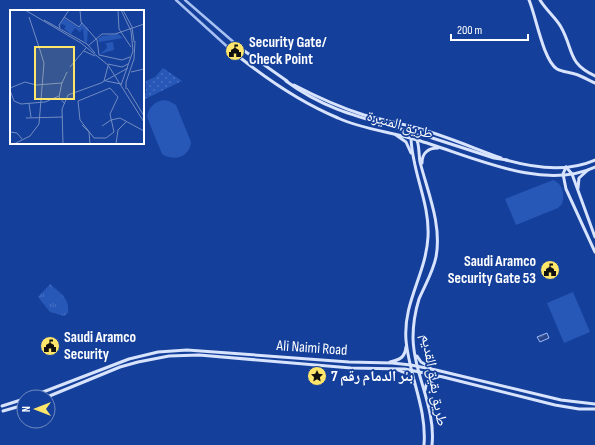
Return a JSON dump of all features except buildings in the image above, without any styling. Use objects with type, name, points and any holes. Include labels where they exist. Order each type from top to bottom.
[{"type":"main road","points":[[529,0],[534,10],[543,45],[552,65],[564,72],[576,74],[595,82]]},
{"type":"main road","points":[[540,0],[546,10],[561,27],[575,62],[580,67],[595,76]]},
{"type":"main road","name":"طريق المنيرة","points":[[243,50],[286,81],[312,95],[365,115],[417,128],[460,142],[507,160],[532,166],[566,167],[595,160]]},
{"type":"main road","name":"طريق المنيرة","points":[[238,56],[254,69],[316,108],[339,118],[418,140],[505,168],[534,175],[572,174],[594,167]]},
{"type":"main road","points":[[286,81],[300,92],[329,107],[356,117],[408,131],[415,135],[423,135],[482,155],[507,160]]},
{"type":"main road","points":[[390,132],[406,142],[414,166]]},
{"type":"main road","points":[[411,138],[415,135]]},
{"type":"main road","name":"طريق بقيق القديم","points":[[415,135],[418,140],[422,169],[436,220],[438,244],[434,265],[420,299],[413,330],[415,352],[432,421],[432,445]]},
{"type":"main road","name":"طريق بقيق القديم","points":[[411,138],[414,166],[425,206],[428,235],[424,262],[408,308],[406,339],[423,418],[424,445]]},
{"type":"main road","points":[[422,169],[422,159],[424,153],[431,148],[444,149]]},
{"type":"main road","points":[[595,237],[572,174],[566,167],[563,174],[566,189],[595,252]]},
{"type":"main road","points":[[578,190],[578,182],[581,175],[594,167]]},
{"type":"main road","points":[[384,363],[397,361],[401,358],[405,352],[406,339]]},
{"type":"main road","name":"Ali Naimi Road","points":[[50,389],[117,362],[167,351],[198,350],[349,362],[411,365],[561,400],[595,404]]},
{"type":"main road","points":[[415,352],[421,362],[436,370]]},
{"type":"main road","name":"Ali Naimi Road","points":[[56,393],[125,366],[149,359],[169,356],[199,355],[338,367],[390,368],[420,372],[555,405],[579,409],[595,409]]},
{"type":"main road","points":[[390,368],[407,374],[411,378],[417,391]]},
{"type":"main road","points":[[425,394],[425,387],[429,380],[435,377],[443,377]]},
{"type":"main road","points":[[2,406],[16,402]]},
{"type":"main road","points":[[8,404],[7,407],[10,409]]},
{"type":"main road","points":[[3,411],[16,407]]},
{"type":"street","points":[[176,0],[232,50]]},
{"type":"street","points":[[185,0],[237,45]]},
{"type":"green space","points":[[163,68],[182,81],[144,100],[144,94],[146,93],[146,81],[155,77]]},
{"type":"green space","points":[[163,100],[169,101],[176,105],[191,142],[188,151],[181,157],[171,158],[162,154],[147,117],[152,106]]},
{"type":"green space","points":[[553,180],[561,187],[563,197],[562,204],[558,208],[516,225],[505,199]]},
{"type":"green space","points":[[50,284],[64,296],[66,300],[68,313],[64,316],[50,312],[38,297]]},
{"type":"green space","points":[[573,292],[590,332],[564,343],[547,303]]},
{"type":"water","points":[[547,333],[549,338],[540,342],[537,337]]},
{"type":"tunnel","points":[[237,45],[243,50]]},
{"type":"tunnel","points":[[232,51],[238,56]]},
{"type":"place","name":"Security Gate/ Check Point","points":[[235,51]]},
{"type":"place","name":"Saudi Aramco Security Gate 53","points":[[550,270]]},
{"type":"place","name":"Saudi Aramco Security","points":[[50,346]]},
{"type":"place","name":"بئر الدمام رقم 7","points":[[317,376]]}]
